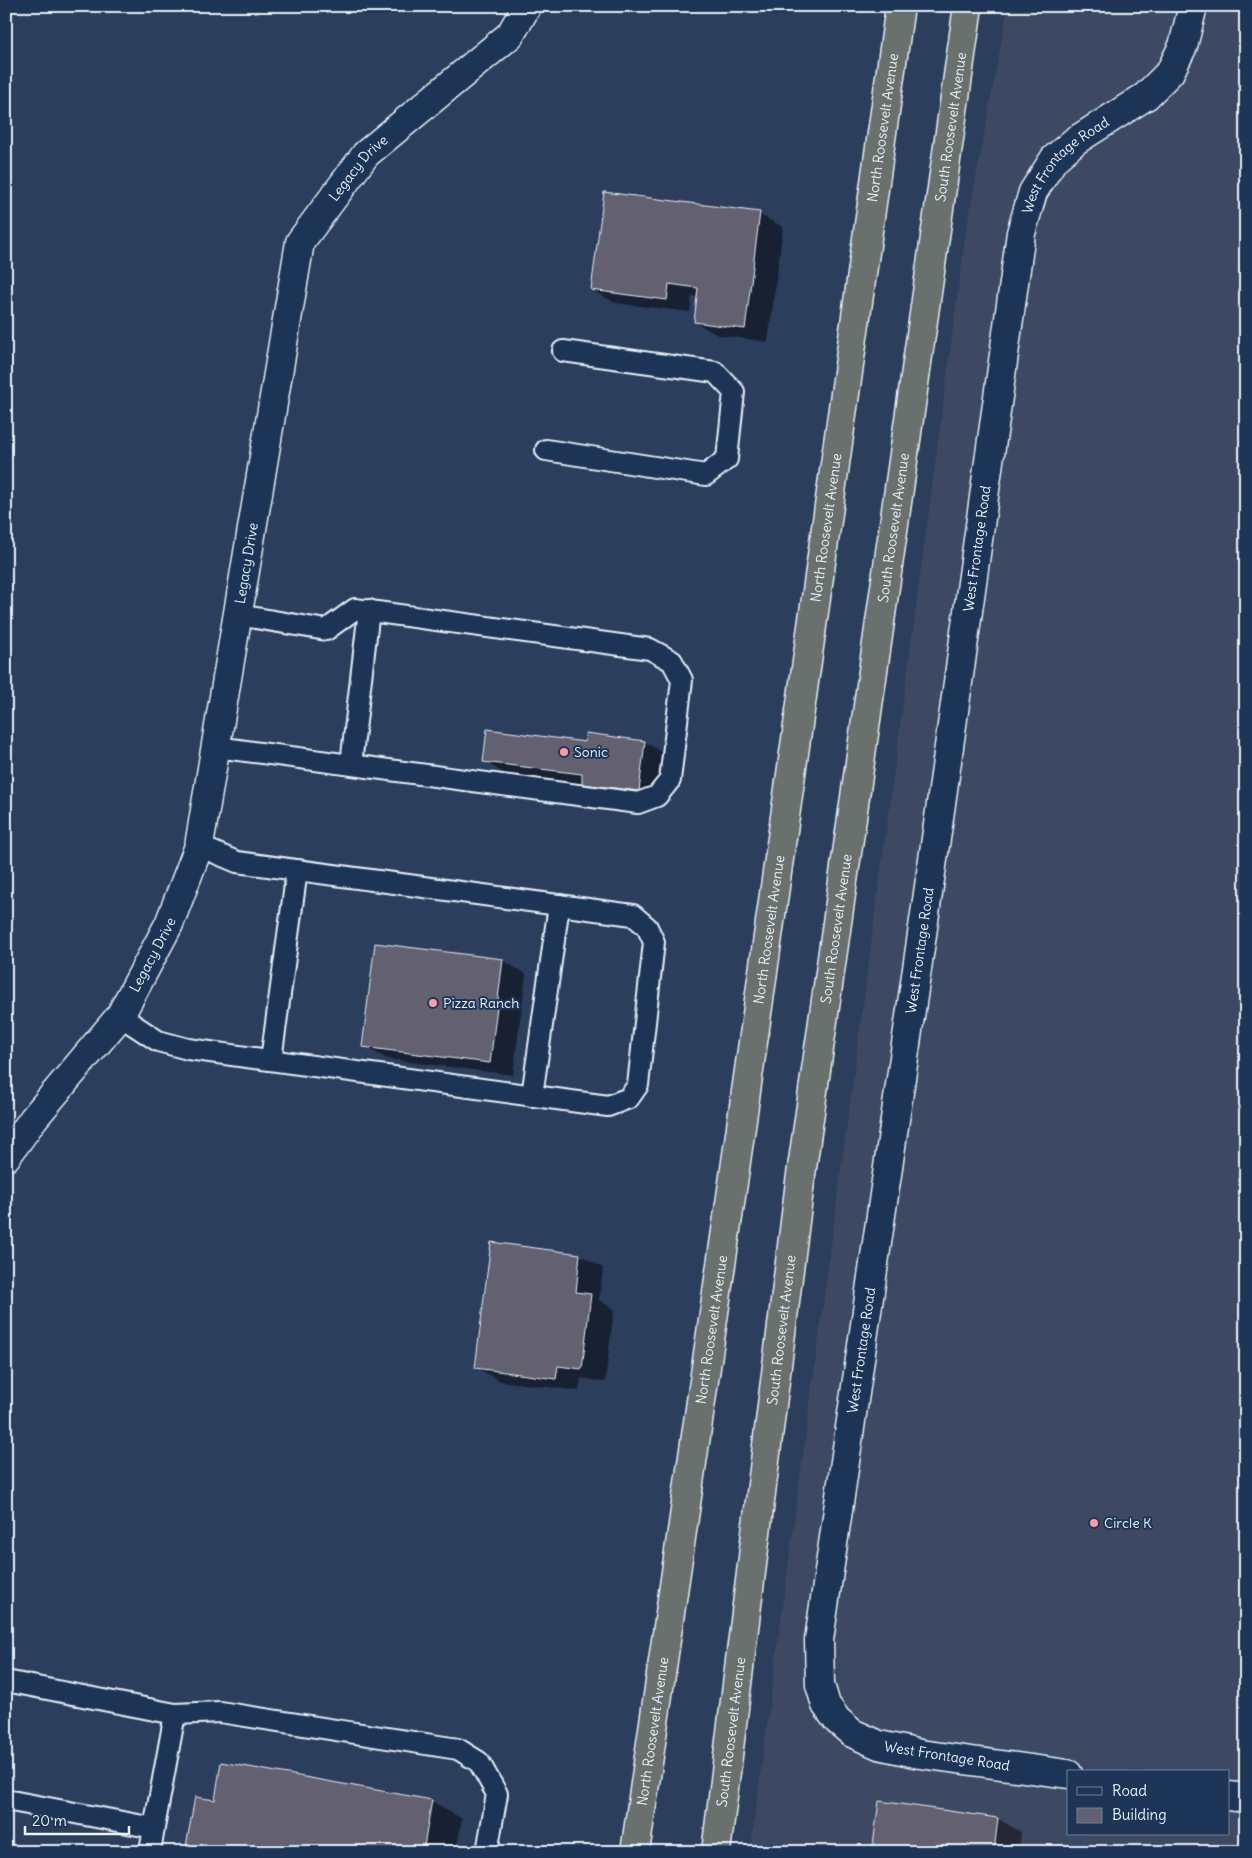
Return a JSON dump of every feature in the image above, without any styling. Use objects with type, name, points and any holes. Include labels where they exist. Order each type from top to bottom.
[{"type":"highway","name":"North Roosevelt Avenue","points":[[635,1852],[733,1186],[900,6]]},
{"type":"highway","name":"South Roosevelt Avenue","points":[[716,1852],[800,1182],[968,6]]},
{"type":"street","name":"Legacy Drive","points":[[6,1157],[34,1118],[120,1016],[169,924],[200,846],[300,242],[366,154],[510,35],[527,6]]},
{"type":"street","name":"West Frontage Road","points":[[1067,1774],[920,1754],[879,1746],[852,1733],[837,1720],[826,1705],[820,1685],[819,1640],[944,789],[1021,233],[1033,192],[1054,159],[1075,141],[1146,96],[1170,72],[1183,46],[1193,6]]},
{"type":"street","points":[[1230,1796],[1246,1798]]},
{"type":"lane","points":[[546,450],[706,474],[726,459],[734,392],[715,372],[562,351]]},
{"type":"lane","points":[[216,746],[638,803],[657,796],[670,780],[682,680],[672,661],[650,649],[369,610],[355,609],[326,630],[238,615]]},
{"type":"lane","points":[[351,764],[369,610]]},
{"type":"lane","points":[[120,1016],[158,1041],[188,1049],[532,1096],[608,1106],[629,1098],[638,1085],[654,942],[646,927],[633,915],[237,862],[200,846]]},
{"type":"lane","points":[[271,1060],[297,870]]},
{"type":"lane","points":[[532,1096],[559,905]]},
{"type":"lane","points":[[6,1681],[175,1714],[220,1712],[458,1749],[479,1762],[497,1794],[487,1852]]},
{"type":"lane","points":[[150,1852],[175,1714]]},
{"type":"lane","points":[[6,1800],[154,1828]]},
{"type":"shaded area","points":[[1008,6],[1246,6],[1246,1852],[750,1852],[966,231]]},
{"type":"building","points":[[604,192],[760,212],[745,329],[694,322],[698,288],[669,284],[667,300],[591,290]]},
{"type":"building","name":"Sonic","points":[[487,729],[585,742],[586,733],[645,741],[639,791],[582,784],[582,774],[483,762]]},
{"type":"building","name":"Pizza Ranch","points":[[375,943],[503,959],[490,1063],[362,1047]]},
{"type":"building","points":[[491,1242],[580,1254],[576,1292],[591,1294],[582,1369],[558,1366],[556,1379],[475,1368]]},
{"type":"building","points":[[221,1762],[432,1800],[423,1852],[185,1852],[195,1797],[215,1800]]},
{"type":"building","points":[[879,1801],[998,1818],[994,1852],[872,1852]]},
{"type":"place","name":"Sonic","points":[[564,752]]},
{"type":"place","name":"Pizza Ranch","points":[[433,1003]]},
{"type":"place","name":"Circle K","points":[[1094,1523]]}]
